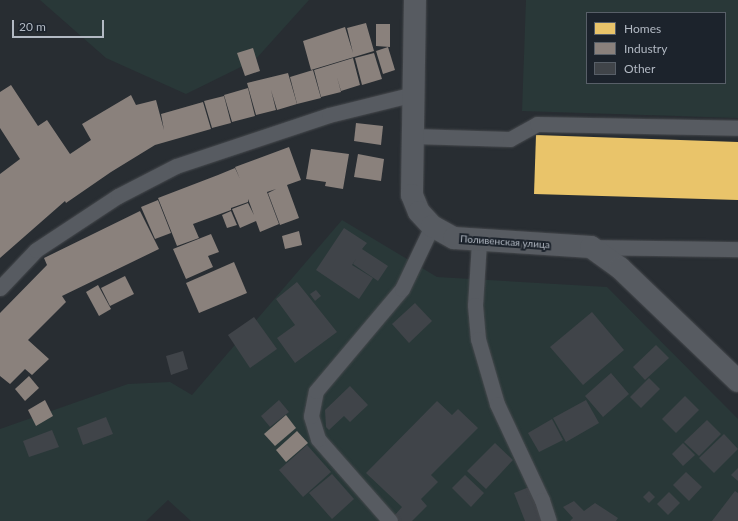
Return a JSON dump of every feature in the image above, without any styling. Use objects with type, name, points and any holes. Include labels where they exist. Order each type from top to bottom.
[{"type":"street","name":"Поливенская улица","points":[[415,0],[412,195],[419,212],[432,226],[454,238],[479,242],[591,247]]},
{"type":"street","points":[[591,247],[620,268],[738,381]]},
{"type":"lane","points":[[0,288],[36,250],[118,196],[176,166],[329,115],[414,94]]},
{"type":"lane","points":[[413,136],[510,139],[537,124],[738,128]]},
{"type":"lane","points":[[390,521],[318,439],[312,416],[316,391],[402,289],[432,226]]},
{"type":"lane","points":[[479,242],[475,305],[478,339],[497,404],[542,500],[549,521]]},
{"type":"lane","points":[[591,247],[738,249]]},
{"type":"shaded area","points":[[40,0],[309,0],[255,60],[186,94],[106,58]]},
{"type":"shaded area","points":[[526,0],[738,0],[738,118],[522,111]]},
{"type":"shaded area","points":[[342,220],[437,277],[607,287],[738,419],[738,521],[191,521],[168,500],[146,521],[0,521],[0,429],[128,384],[170,382],[192,395]]},
{"type":"building: Homes","points":[[536,135],[738,142],[738,200],[534,194]]},
{"type":"building: Industry","points":[[366,23],[374,51],[311,70],[303,41],[345,27],[353,53],[347,28]]},
{"type":"building: Industry","points":[[376,24],[390,24],[390,47],[376,46]]},
{"type":"building: Industry","points":[[388,47],[395,70],[383,74],[376,51]]},
{"type":"building: Industry","points":[[253,48],[260,71],[245,76],[237,53]]},
{"type":"building: Industry","points":[[374,53],[382,79],[362,85],[355,58]]},
{"type":"building: Industry","points":[[353,58],[360,85],[341,91],[337,77],[341,92],[321,97],[314,70]]},
{"type":"building: Industry","points":[[313,70],[321,98],[297,104],[290,77]]},
{"type":"building: Industry","points":[[288,73],[297,104],[277,110],[271,90],[276,110],[256,115],[247,83]]},
{"type":"building: Industry","points":[[11,85],[38,126],[47,120],[70,154],[91,140],[82,124],[131,95],[136,105],[156,100],[164,130],[161,114],[203,102],[211,129],[155,145],[111,172],[66,203],[65,201],[0,258],[0,174],[20,159],[0,128],[0,92]]},
{"type":"building: Industry","points":[[248,88],[255,116],[232,122],[224,95]]},
{"type":"building: Industry","points":[[224,96],[231,123],[212,128],[204,101]]},
{"type":"building: Industry","points":[[356,123],[383,126],[381,145],[354,141]]},
{"type":"building: Industry","points":[[289,147],[301,180],[287,185],[299,218],[280,225],[268,193],[276,189],[267,192],[279,224],[260,232],[256,221],[240,228],[232,209],[248,203],[254,215],[248,199],[248,202],[231,208],[231,210],[193,224],[199,238],[177,246],[158,198],[235,168],[240,179],[235,167]]},
{"type":"building: Industry","points":[[311,149],[349,154],[343,189],[325,186],[326,182],[306,179]]},
{"type":"building: Industry","points":[[358,154],[384,159],[381,181],[354,177]]},
{"type":"building: Industry","points":[[158,200],[171,233],[155,239],[141,207]]},
{"type":"building: Industry","points":[[140,211],[159,249],[62,296],[66,302],[28,340],[49,359],[32,375],[25,369],[10,384],[0,376],[0,313],[47,265],[44,258]]},
{"type":"building: Industry","points":[[231,211],[237,225],[227,228],[222,215]]},
{"type":"building: Industry","points":[[299,231],[302,245],[285,249],[282,236]]},
{"type":"building: Industry","points":[[211,234],[219,252],[208,256],[213,267],[186,279],[173,249]]},
{"type":"building: Industry","points":[[234,262],[247,293],[199,313],[186,283]]},
{"type":"building: Industry","points":[[125,276],[134,294],[110,306],[101,288]]},
{"type":"building: Industry","points":[[98,285],[111,309],[99,316],[86,292]]},
{"type":"building: Industry","points":[[29,376],[39,388],[25,401],[15,389]]},
{"type":"building: Industry","points":[[45,400],[53,416],[36,426],[28,410]]},
{"type":"building: Industry","points":[[286,415],[296,428],[275,446],[264,434]]},
{"type":"building: Industry","points":[[297,431],[308,443],[286,462],[276,450]]},
{"type":"building: Other","points":[[344,228],[367,243],[362,249],[388,266],[378,281],[353,264],[356,259],[352,265],[373,278],[359,299],[316,270]]},
{"type":"building: Other","points":[[297,282],[337,332],[295,363],[277,338],[295,325],[276,299]]},
{"type":"building: Other","points":[[316,290],[321,296],[315,301],[310,294]]},
{"type":"building: Other","points":[[415,303],[432,321],[409,343],[392,324]]},
{"type":"building: Other","points":[[592,312],[624,350],[583,385],[550,347]]},
{"type":"building: Other","points":[[254,317],[277,349],[250,368],[228,335]]},
{"type":"building: Other","points":[[656,345],[669,358],[645,380],[633,367]]},
{"type":"building: Other","points":[[183,351],[188,369],[171,375],[166,356]]},
{"type":"building: Other","points":[[611,373],[629,394],[603,417],[585,396]]},
{"type":"building: Other","points":[[649,378],[660,389],[641,408],[630,397]]},
{"type":"building: Other","points":[[350,386],[368,405],[350,422],[344,416],[329,430],[326,427],[325,410]]},
{"type":"building: Other","points":[[685,396],[699,410],[676,433],[662,419]]},
{"type":"building: Other","points":[[279,400],[289,412],[270,427],[261,416]]},
{"type":"building: Other","points":[[586,400],[599,423],[566,442],[553,418]]},
{"type":"building: Other","points":[[437,401],[452,415],[458,409],[478,428],[431,475],[438,482],[421,499],[427,506],[412,521],[399,521],[394,516],[402,507],[366,473]]},
{"type":"building: Other","points":[[106,417],[113,434],[83,445],[77,428]]},
{"type":"building: Other","points":[[552,419],[563,440],[539,452],[528,433]]},
{"type":"building: Other","points":[[707,420],[721,434],[699,456],[684,442]]},
{"type":"building: Other","points":[[52,430],[59,447],[29,457],[23,441]]},
{"type":"building: Other","points":[[724,434],[738,449],[714,473],[699,458]]},
{"type":"building: Other","points":[[495,443],[513,460],[486,489],[467,471]]},
{"type":"building: Other","points":[[683,443],[695,455],[683,466],[672,454]]},
{"type":"building: Other","points":[[307,445],[331,472],[303,497],[279,470]]},
{"type":"building: Other","points":[[738,468],[738,481],[731,475]]},
{"type":"building: Other","points":[[686,472],[702,487],[689,501],[673,485]]},
{"type":"building: Other","points":[[332,474],[354,499],[332,519],[309,493]]},
{"type":"building: Other","points":[[465,475],[484,493],[471,507],[452,488]]},
{"type":"building: Other","points":[[529,487],[542,521],[525,521],[514,493]]},
{"type":"building: Other","points":[[649,491],[655,497],[649,503],[643,497]]},
{"type":"building: Other","points":[[735,491],[738,493],[738,521],[712,521]]},
{"type":"building: Other","points":[[669,492],[680,503],[668,515],[657,504]]},
{"type":"building: Other","points":[[574,501],[584,511],[595,503],[618,518],[616,521],[570,521],[573,518],[563,507]]}]
